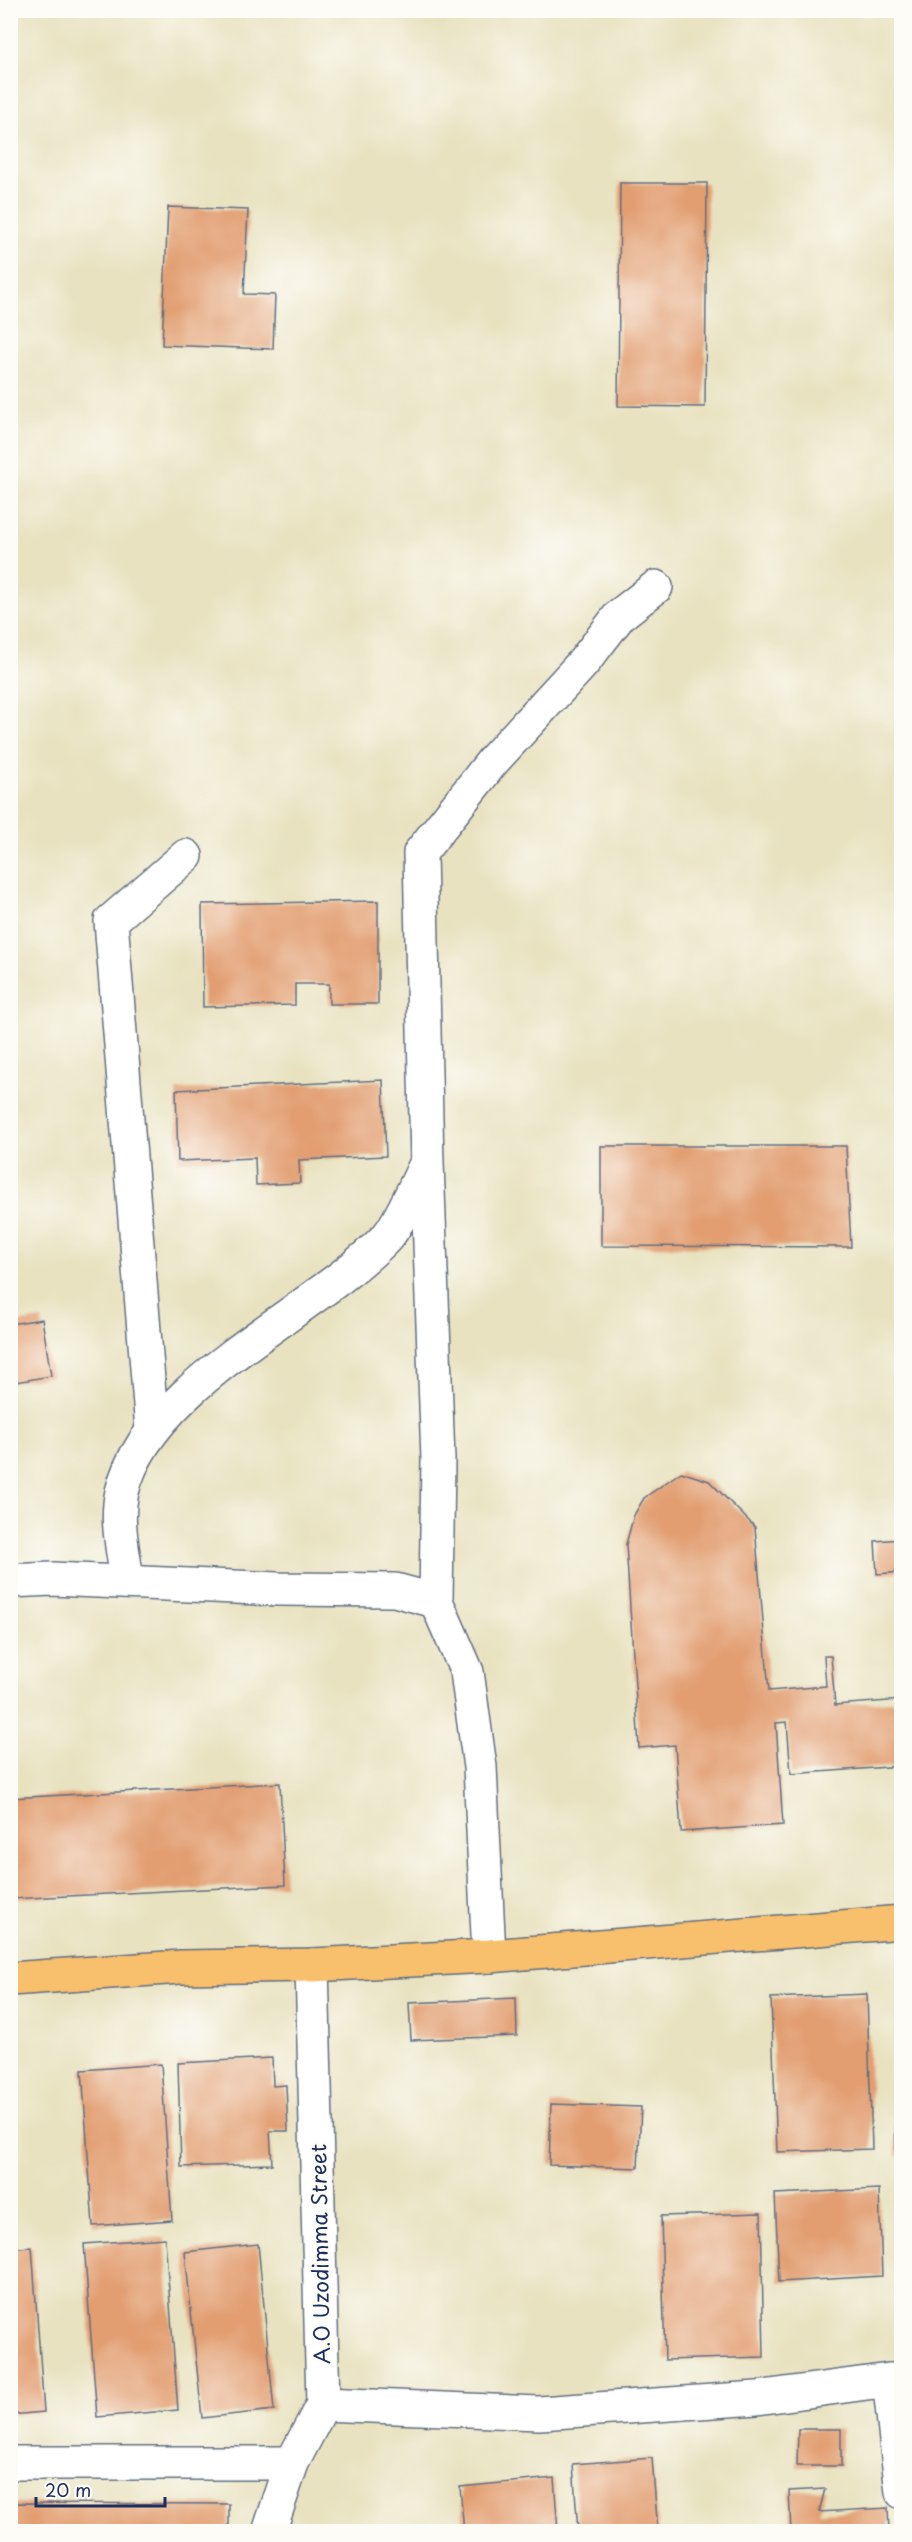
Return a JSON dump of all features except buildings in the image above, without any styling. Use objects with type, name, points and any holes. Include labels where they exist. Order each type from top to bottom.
[{"type":"main road","points":[[10,1979],[181,1967],[312,1965],[489,1956],[902,1922]]},
{"type":"street","points":[[489,1956],[480,1767],[467,1672],[436,1601],[438,1459],[427,1163],[420,854],[492,762],[583,663],[620,615],[656,587]]},
{"type":"street","points":[[152,1430],[111,921],[186,856]]},
{"type":"street","points":[[127,1582],[118,1513],[121,1493],[136,1452],[178,1401],[346,1273],[389,1235],[427,1163]]},
{"type":"street","points":[[10,1581],[52,1579],[278,1589],[395,1590],[436,1601]]},
{"type":"street","name":"A.O Uzodimma Street","points":[[269,2532],[292,2463],[323,2404],[312,1965]]},
{"type":"street","points":[[323,2404],[539,2413],[757,2398],[895,2380],[902,2492]]},
{"type":"street","points":[[10,2463],[292,2463]]}]
